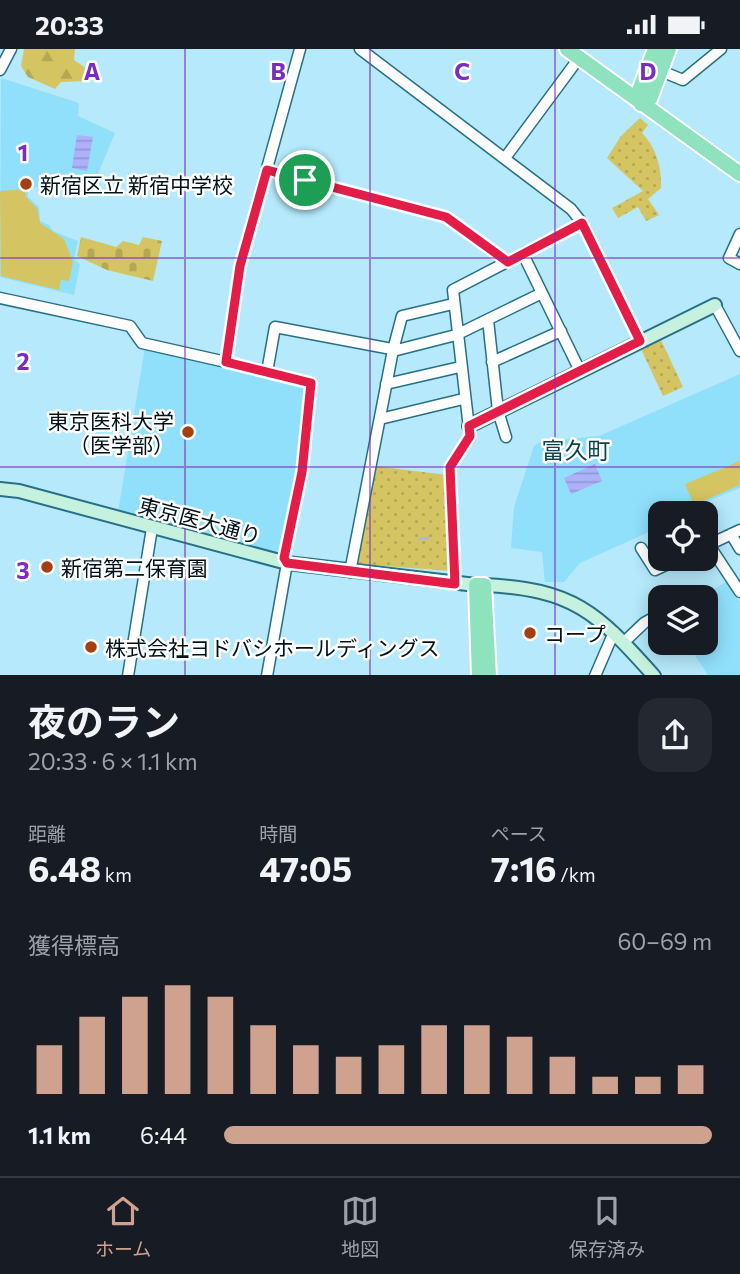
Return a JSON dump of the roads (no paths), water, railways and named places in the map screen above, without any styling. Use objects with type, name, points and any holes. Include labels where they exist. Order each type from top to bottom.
[{"type":"main road","points":[[567,49],[581,54],[740,164]]},
{"type":"main road","points":[[643,98],[655,49]]},
{"type":"main road","points":[[643,98],[661,71],[669,49]]},
{"type":"main road","points":[[643,98],[740,174]]},
{"type":"main road","points":[[479,675],[480,585]]},
{"type":"main road","points":[[480,585],[489,675]]},
{"type":"street","points":[[0,69],[11,49]]},
{"type":"street","points":[[226,362],[240,266],[300,49]]},
{"type":"street","points":[[360,49],[570,209],[582,223],[640,341]]},
{"type":"street","points":[[661,71],[683,80],[721,49]]},
{"type":"street","points":[[505,158],[581,54]]},
{"type":"street","points":[[267,170],[446,217],[508,262]]},
{"type":"street","points":[[455,584],[450,467],[470,436],[463,399],[453,290],[582,223]]},
{"type":"street","points":[[740,234],[729,258],[740,264]]},
{"type":"street","points":[[523,254],[580,371]]},
{"type":"street","points":[[267,372],[275,327],[393,349],[456,335],[542,293]]},
{"type":"street","points":[[0,299],[130,326],[142,343],[311,383],[302,472],[284,558],[287,563],[267,675]]},
{"type":"street","points":[[350,572],[393,349],[402,316],[453,304]]},
{"type":"street","points":[[469,426],[715,305],[740,351]]},
{"type":"street","points":[[488,320],[499,411],[506,437]]},
{"type":"street","points":[[492,362],[561,331]]},
{"type":"street","points":[[386,384],[460,367]]},
{"type":"street","points":[[380,419],[463,399]]},
{"type":"street","name":"東京医大通り","points":[[0,489],[19,491],[287,563],[551,593],[586,608],[614,632],[654,675]]},
{"type":"street","points":[[128,675],[152,528]]},
{"type":"street","points":[[718,541],[736,532],[740,549]]},
{"type":"street","points":[[641,548],[648,559]]},
{"type":"street","points":[[718,561],[740,592]]},
{"type":"street","points":[[624,642],[648,621]]},
{"type":"street","points":[[595,675],[614,632]]},
{"type":"waterway","points":[[420,539],[428,538]]},
{"type":"place","name":"新宿区立 新宿中学校","points":[[26,184]]},
{"type":"place","name":"東京医科大学 （医学部）","points":[[188,432]]},
{"type":"place","name":"新宿第二保育園","points":[[47,567]]},
{"type":"place","name":"コープ","points":[[530,633]]},
{"type":"place","name":"株式会社ヨドバシホールディングス","points":[[91,647]]},
{"type":"district","name":"富久町","points":[[576,450]]}]
